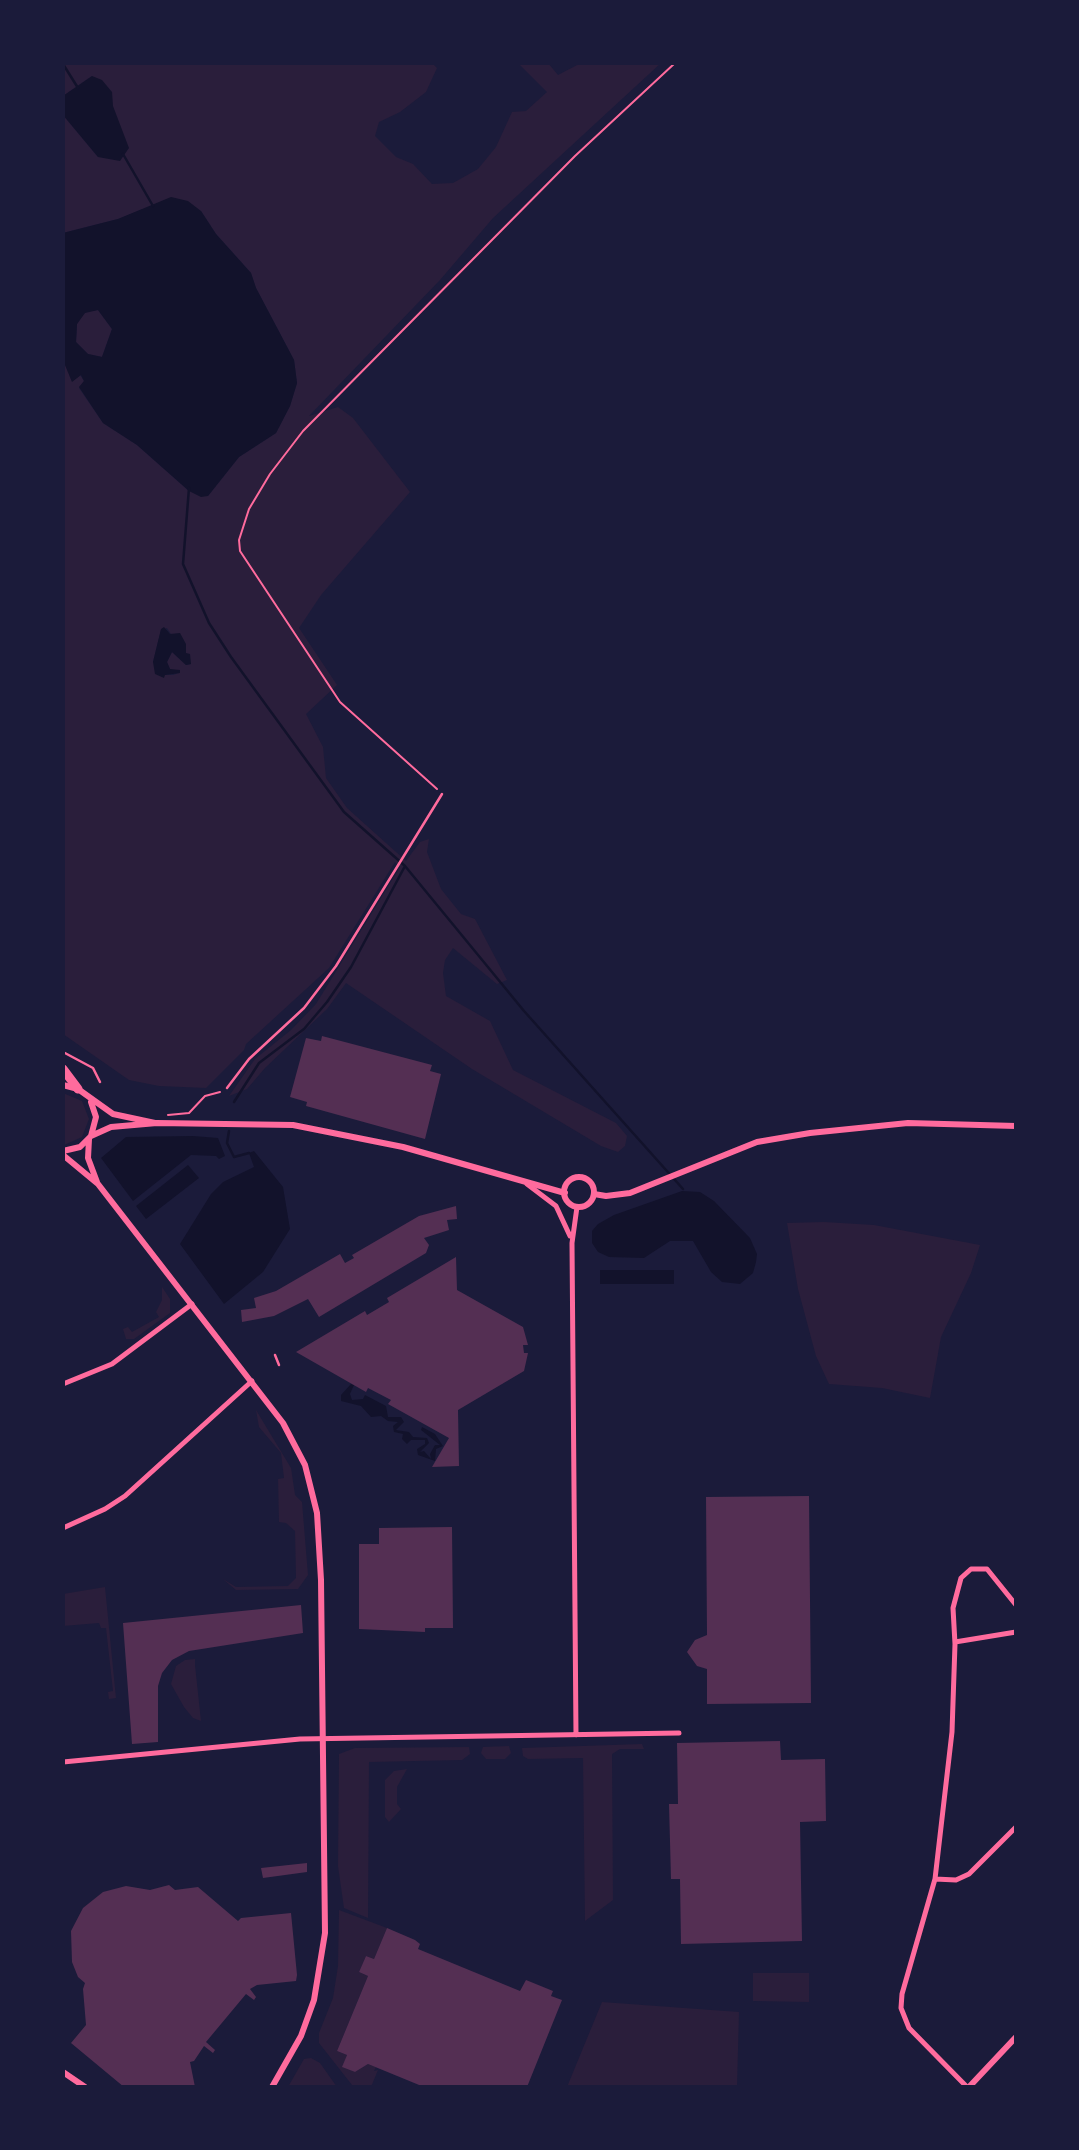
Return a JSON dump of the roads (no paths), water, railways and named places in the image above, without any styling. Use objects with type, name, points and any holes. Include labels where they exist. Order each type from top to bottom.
[{"type":"highway","points":[[63,1069],[78,1088]]},
{"type":"street","points":[[63,1085],[78,1088],[90,1100],[113,1114],[157,1123]]},
{"type":"street","points":[[90,1100],[96,1117],[87,1152],[98,1184]]},
{"type":"street","points":[[63,1153],[76,1149],[90,1137],[111,1127],[157,1123],[270,1123],[324,1129],[404,1147],[565,1193]]},
{"type":"street","points":[[594,1194],[621,1195],[757,1142],[810,1133],[908,1123],[1016,1126]]},
{"type":"street","points":[[63,1153],[98,1184],[252,1381],[298,1450],[317,1513],[321,1580],[325,1896],[322,1968],[301,2036],[272,2087]]},
{"type":"street","points":[[580,1178],[591,1183],[594,1194],[590,1203],[577,1207],[570,1204],[565,1193],[568,1183],[580,1178]]},
{"type":"street","points":[[524,1183],[542,1192],[556,1206],[566,1223],[572,1243]]},
{"type":"street","points":[[576,1735],[572,1243],[577,1207]]},
{"type":"street","points":[[63,1384],[112,1364],[192,1304]]},
{"type":"street","points":[[63,1528],[105,1510],[125,1496],[252,1381]]},
{"type":"street","points":[[1016,1605],[993,1573],[980,1567],[971,1569],[961,1578],[953,1608],[955,1642],[952,1732],[935,1879],[902,1994],[904,2019],[918,2038],[968,2087],[1016,2037]]},
{"type":"street","points":[[955,1642],[1016,1632]]},
{"type":"street","points":[[63,1762],[322,1739],[678,1734]]},
{"type":"street","points":[[935,1879],[956,1880],[969,1874],[1016,1827]]},
{"type":"street","points":[[63,2072],[85,2087]]},
{"type":"lane","points":[[227,1088],[249,1059],[304,1009],[336,966],[442,794]]},
{"type":"lane","points":[[63,1052],[89,1065],[100,1082]]},
{"type":"lane","points":[[275,1355],[279,1364]]},
{"type":"waterway","points":[[63,64],[78,88]]},
{"type":"waterway","points":[[123,154],[153,206]]},
{"type":"waterway","points":[[189,488],[183,564],[209,623],[231,657],[344,812],[405,866],[524,1011],[683,1189]]},
{"type":"waterway","points":[[234,1102],[259,1063],[304,1029],[327,1002],[351,967],[405,866]]},
{"type":"waterway","points":[[229,1131],[227,1143],[234,1157],[249,1153]]}]
